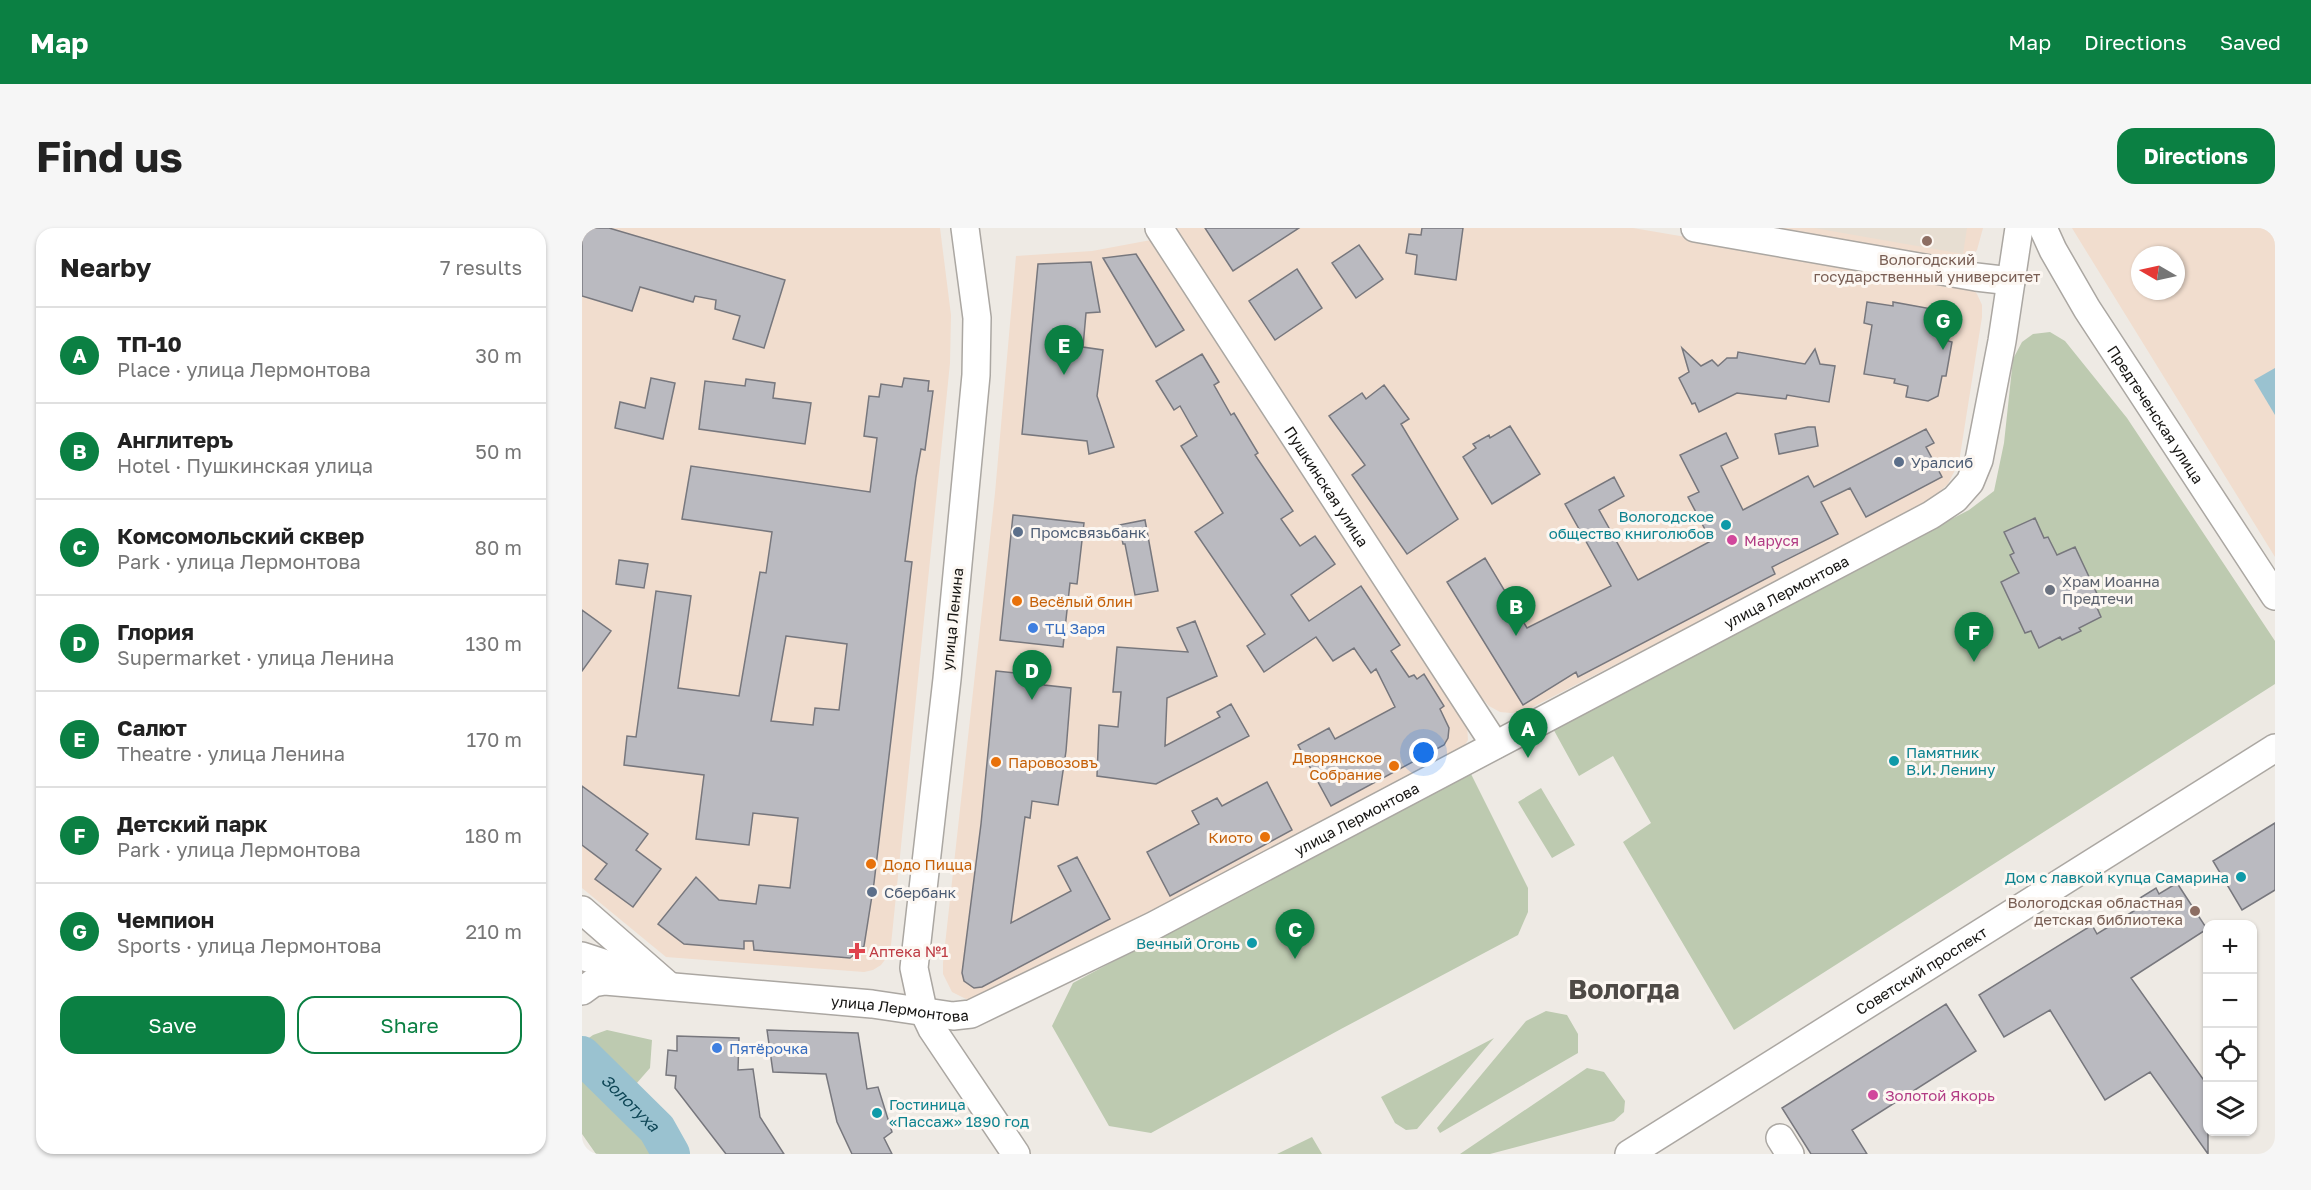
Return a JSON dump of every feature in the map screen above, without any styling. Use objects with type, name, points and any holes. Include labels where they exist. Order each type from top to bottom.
[{"type":"street","name":"улица Ленина","points":[[965,228],[977,318],[976,375],[946,680],[914,968],[922,1010],[932,1029],[1016,1154]]},
{"type":"street","name":"Пушкинская улица","points":[[1159,228],[1495,745]]},
{"type":"street","points":[[1695,228],[1976,277],[2011,281]]},
{"type":"street","name":"улица Лермонтова","points":[[669,986],[922,1010],[953,1016],[971,1014],[1154,926],[1931,515],[1955,499],[1970,482],[1979,460],[2002,341],[2019,228]]},
{"type":"street","name":"Предтеченская улица","points":[[2043,228],[2053,250],[2088,309],[2275,596]]},
{"type":"street","name":"Советский проспект","points":[[1629,1154],[2275,748]]},
{"type":"street","points":[[585,913],[591,928],[583,959],[669,986]]},
{"type":"street","points":[[585,913],[669,986]]},
{"type":"street","points":[[582,991],[593,983],[605,981],[669,986]]},
{"type":"shaded area","points":[[582,228],[940,228],[951,315],[950,363],[891,945],[887,957],[873,970],[864,972],[666,957],[582,888]]},
{"type":"shaded area","points":[[1169,228],[1633,228],[1958,283],[1971,287],[1982,305],[1959,462],[1948,484],[1923,506],[1523,712],[1500,712],[1489,706],[1481,697]]},
{"type":"shaded area","points":[[1763,228],[1983,228],[1977,250],[1972,256],[1964,260],[1955,260]]},
{"type":"shaded area","name":"Вологодский государственный университет","points":[[1814,228],[1967,228],[1963,254]]},
{"type":"shaded area","points":[[2072,228],[2275,228],[2275,557]]},
{"type":"shaded area","points":[[1151,240],[1467,725],[1468,740],[1460,753],[996,992],[968,1000],[952,992],[943,974],[943,963],[995,493],[1016,256],[1092,251]]},
{"type":"green space","points":[[2050,332],[2065,341],[2127,418],[2275,641],[2275,684],[1734,1030],[1623,842],[1651,823],[1613,756],[1579,776],[1551,725],[1969,510],[1994,491],[2004,443],[2013,359],[2022,342],[2033,334]]},
{"type":"green space","points":[[1469,770],[1528,888],[1528,912],[1518,935],[1151,1133],[1109,1126],[1052,1026],[1073,983]]},
{"type":"green space","points":[[1541,788],[1575,845],[1552,858],[1518,802]]},
{"type":"green space","points":[[1546,1011],[1567,1015],[1578,1034],[1578,1053],[1440,1133],[1437,1128],[1526,1021]]},
{"type":"green space","points":[[607,1030],[652,1040],[650,1068],[636,1084],[651,1111],[684,1154],[596,1154],[582,1134],[582,1043],[593,1035]]},
{"type":"green space","points":[[1494,1038],[1417,1129],[1406,1130],[1395,1123],[1381,1097]]},
{"type":"green space","points":[[1587,1068],[1604,1072],[1625,1101],[1624,1112],[1614,1121],[1490,1154],[1460,1154]]},
{"type":"green space","points":[[1312,1137],[1322,1154],[1277,1154]]},
{"type":"water","points":[[2275,368],[2275,415],[2254,380]]},
{"type":"building","points":[[582,228],[609,228],[785,280],[764,348],[733,339],[740,316],[715,309],[716,300],[695,296],[693,302],[640,287],[632,311],[582,296]]},
{"type":"building","points":[[1205,228],[1299,228],[1233,271]]},
{"type":"building","points":[[1422,228],[1463,228],[1456,280],[1415,274],[1417,255],[1406,253],[1409,234],[1421,235]]},
{"type":"building","points":[[1359,245],[1383,279],[1356,298],[1332,263]]},
{"type":"building","points":[[1136,254],[1184,330],[1156,347],[1103,258]]},
{"type":"building","points":[[1091,262],[1100,312],[1086,313],[1083,347],[1103,350],[1097,396],[1114,447],[1089,454],[1087,441],[1022,434],[1038,264]]},
{"type":"building","points":[[1297,269],[1322,308],[1275,340],[1249,301]]},
{"type":"building","points":[[1867,302],[1893,306],[1893,302],[1932,309],[1931,313],[1952,317],[1948,341],[1952,342],[1946,376],[1942,376],[1938,396],[1928,401],[1906,397],[1908,386],[1894,383],[1895,379],[1864,374],[1872,325],[1864,323]]},
{"type":"building","points":[[1682,348],[1701,366],[1712,360],[1718,366],[1727,358],[1737,358],[1738,352],[1805,364],[1815,349],[1820,364],[1835,366],[1829,402],[1787,395],[1786,399],[1737,393],[1699,412],[1695,403],[1692,404],[1679,378],[1689,372]]},
{"type":"building","points":[[1202,354],[1219,382],[1214,385],[1231,415],[1234,413],[1258,453],[1255,455],[1293,511],[1281,519],[1300,546],[1315,536],[1335,564],[1291,595],[1309,621],[1361,586],[1400,645],[1391,651],[1409,677],[1414,675],[1417,679],[1424,674],[1444,706],[1440,709],[1449,728],[1448,738],[1444,745],[1331,806],[1298,745],[1329,728],[1335,739],[1395,707],[1376,669],[1371,673],[1354,648],[1333,661],[1316,637],[1264,672],[1247,646],[1265,634],[1195,532],[1223,513],[1181,446],[1197,436],[1180,406],[1174,410],[1156,381]]},
{"type":"building","points":[[651,378],[675,383],[663,439],[615,428],[620,402],[645,408]]},
{"type":"building","points":[[904,378],[929,381],[928,391],[933,391],[925,450],[921,449],[916,477],[905,561],[912,562],[874,883],[864,946],[850,958],[754,950],[753,941],[744,941],[744,949],[684,944],[658,924],[696,877],[719,900],[756,904],[759,885],[790,888],[798,818],[753,813],[749,845],[696,839],[704,775],[624,765],[627,736],[636,737],[656,591],[691,596],[678,688],[739,696],[760,572],[766,573],[772,532],[682,519],[691,466],[870,492],[877,438],[864,436],[869,396],[879,397],[881,384],[902,387]],"holes":[[[786,636],[847,644],[839,710],[815,708],[813,725],[771,721]]]},
{"type":"building","points":[[746,379],[775,383],[773,398],[811,403],[805,444],[699,429],[705,381],[745,386]]},
{"type":"building","points":[[1384,385],[1409,419],[1401,424],[1458,519],[1407,554],[1352,475],[1365,465],[1329,416],[1362,393],[1366,399]]},
{"type":"building","points":[[1510,426],[1540,474],[1492,504],[1463,457],[1476,448],[1473,444],[1489,435],[1490,438]]},
{"type":"building","points":[[1815,427],[1818,446],[1779,454],[1775,434]]},
{"type":"building","points":[[1926,429],[1934,443],[1926,447],[1942,477],[1866,517],[1850,488],[1821,502],[1838,534],[1772,567],[1775,574],[1578,677],[1576,672],[1523,705],[1447,582],[1485,558],[1527,628],[1611,586],[1565,504],[1614,477],[1624,496],[1599,510],[1638,580],[1711,541],[1688,497],[1699,492],[1680,455],[1726,433],[1738,458],[1721,466],[1743,510],[1808,476],[1814,487]]},
{"type":"building","points":[[1013,515],[1084,523],[1077,584],[1070,583],[1063,647],[1000,640]]},
{"type":"building","name":"Храм Иоанна Предтечи","points":[[2035,518],[2044,538],[2048,537],[2057,555],[2075,547],[2099,598],[2094,601],[2101,617],[2079,628],[2081,631],[2062,640],[2060,637],[2039,648],[2031,631],[2025,633],[2001,582],[2019,573],[2010,555],[2014,553],[2004,532]]},
{"type":"building","points":[[1145,520],[1158,591],[1135,595],[1119,525]]},
{"type":"building","points":[[619,560],[648,564],[644,588],[616,584]]},
{"type":"building","points":[[582,610],[611,631],[582,671]]},
{"type":"building","points":[[1195,621],[1217,676],[1167,698],[1165,746],[1220,717],[1217,712],[1231,704],[1249,736],[1156,784],[1097,776],[1099,725],[1118,727],[1121,692],[1113,692],[1117,647],[1188,652],[1177,628]]},
{"type":"building","points":[[996,671],[1045,676],[1044,685],[1071,688],[1066,751],[1058,805],[1032,801],[1030,818],[1025,817],[1011,923],[1071,891],[1058,866],[1077,857],[1110,919],[982,987],[974,988],[964,981],[962,973],[981,824]]},
{"type":"building","points":[[1267,782],[1292,830],[1170,896],[1147,852],[1199,824],[1192,811],[1217,798],[1222,806]]},
{"type":"building","points":[[582,786],[648,834],[636,850],[661,869],[633,907],[595,879],[607,864],[582,845]]},
{"type":"building","points":[[2275,823],[2275,890],[2242,910],[2213,861]]},
{"type":"building","points":[[2177,883],[2203,923],[2203,932],[2131,978],[2203,1079],[2203,1136],[2208,1136],[2208,1154],[2150,1072],[2105,1100],[2050,1010],[2004,1037],[1979,995],[2092,925],[2097,934],[2137,909],[2132,903],[2156,888],[2159,894]]},
{"type":"building","points":[[1946,1004],[1976,1051],[1852,1130],[1867,1154],[1811,1154],[1782,1108]]},
{"type":"building","points":[[767,1030],[858,1033],[867,1089],[878,1087],[892,1132],[884,1138],[892,1154],[852,1154],[837,1122],[826,1074],[773,1072]]},
{"type":"building","points":[[677,1036],[739,1038],[738,1070],[753,1069],[760,1117],[784,1154],[726,1154],[675,1088],[676,1076],[666,1075],[668,1050],[677,1051]]},
{"type":"waterway","name":"Золотуха","points":[[582,1055],[657,1129],[671,1154]]},
{"type":"place","name":"Вологодский государственный университет","points":[[1927,241]]},
{"type":"place","name":"Чемпион","points":[[1943,350]]},
{"type":"place","name":"Салют","points":[[1064,375]]},
{"type":"place","name":"Уралсиб","points":[[1899,462]]},
{"type":"place","name":"Вологодское общество книголюбов","points":[[1726,525]]},
{"type":"place","name":"Промсвязьбанк","points":[[1018,532]]},
{"type":"place","name":"Маруся","points":[[1732,540]]},
{"type":"place","name":"Храм Иоанна Предтечи","points":[[2050,590]]},
{"type":"place","name":"Весёлый блин","points":[[1017,601]]},
{"type":"place","name":"ТЦ Заря","points":[[1033,628]]},
{"type":"place","name":"Англитеръ","points":[[1516,636]]},
{"type":"place","name":"Детский парк","points":[[1974,662]]},
{"type":"place","name":"Глория","points":[[1032,700]]},
{"type":"place","name":"ТП-10","points":[[1528,758]]},
{"type":"place","name":"Памятник В.И. Ленину","points":[[1894,761]]},
{"type":"place","name":"Паровозовъ","points":[[996,762]]},
{"type":"place","name":"Дворянское Собрание","points":[[1394,766]]},
{"type":"place","name":"Киото","points":[[1265,837]]},
{"type":"place","name":"Додо Пицца","points":[[871,864]]},
{"type":"place","name":"Дом с лавкой купца Самарина","points":[[2241,877]]},
{"type":"place","name":"Сбербанк","points":[[872,892]]},
{"type":"place","name":"Вологодская областная детская библиотека","points":[[2195,911]]},
{"type":"place","name":"Вечный Огонь","points":[[1252,943]]},
{"type":"place","name":"Аптека №1","points":[[857,951]]},
{"type":"place","name":"Комсомольский сквер","points":[[1295,959]]},
{"type":"place","name":"Пятёрочка","points":[[717,1048]]},
{"type":"place","name":"Золотой Якорь","points":[[1873,1095]]},
{"type":"place","name":"Гостиница «Пассаж» 1890 год","points":[[877,1113]]},
{"type":"district","name":"Вологда","points":[[1624,989]]}]
